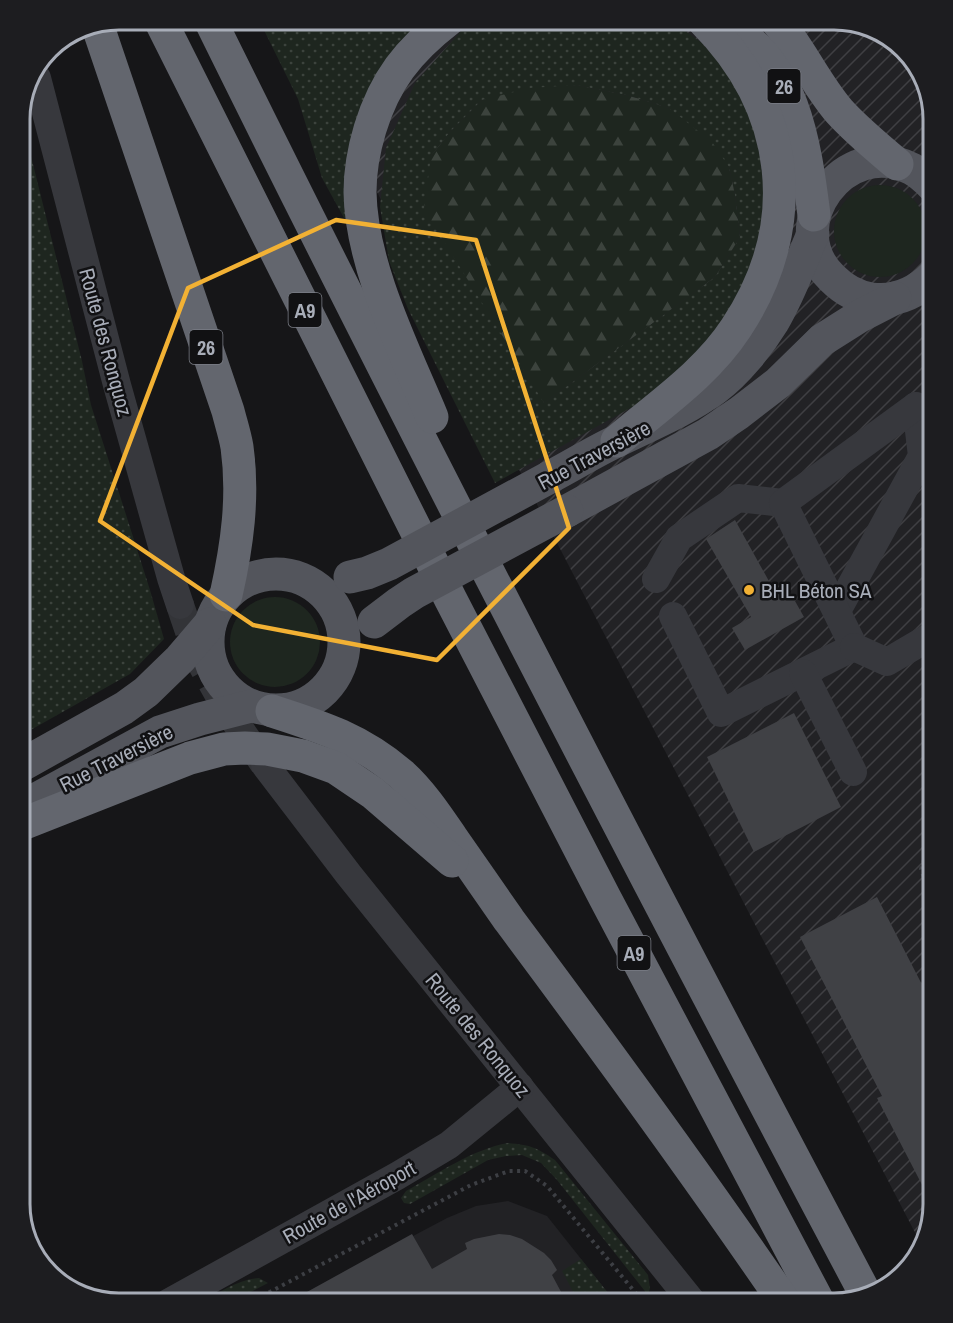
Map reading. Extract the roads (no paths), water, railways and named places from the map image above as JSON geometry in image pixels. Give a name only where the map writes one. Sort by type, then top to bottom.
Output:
[{"type":"highway","name":"A9","points":[[165,30],[451,600],[813,1293]]},
{"type":"highway","name":"A9","points":[[215,30],[545,684],[862,1288]]},
{"type":"highway","points":[[436,30],[418,44],[394,75],[381,98],[373,121],[363,157],[361,179],[365,234],[379,286],[394,327],[545,684]]},
{"type":"highway","points":[[617,441],[682,387],[704,366],[735,329],[760,284],[772,247],[779,209],[779,173],[770,126],[757,96],[733,54],[713,30]]},
{"type":"highway","name":"26","points":[[735,30],[749,40],[765,58],[780,79],[791,102],[799,125],[810,179],[814,225]]},
{"type":"highway","points":[[784,30],[838,110],[860,132],[921,174]]},
{"type":"highway","name":"26","points":[[100,33],[228,411],[236,444],[240,475],[239,516],[236,548],[226,595]]},
{"type":"highway","points":[[261,709],[322,728],[360,744],[403,776],[419,793],[777,1293]]},
{"type":"highway","points":[[30,821],[190,758],[224,749],[245,748],[286,752],[336,768],[359,783],[424,835],[503,910]]},
{"type":"main road","name":"Rue Traversière","points":[[30,760],[124,708],[147,692],[210,624],[226,595],[237,584],[267,574],[323,579],[367,573],[389,564],[617,441],[689,406],[717,387],[735,370],[772,323],[786,297],[814,225],[821,198],[831,183],[845,172],[861,165],[879,162],[921,174]]},
{"type":"main road","points":[[814,225],[815,249],[820,263],[839,285],[852,293],[881,300],[910,294],[923,285]]},
{"type":"main road","points":[[342,659],[362,633],[399,603],[708,434],[778,383],[822,340],[860,316],[895,298]]},
{"type":"main road","name":"Rue Traversière","points":[[30,803],[160,732],[200,719],[261,709],[287,710],[302,706],[316,698],[337,674],[344,644],[343,628],[338,612],[328,596],[315,585],[301,578]]},
{"type":"main road","name":"Rue Traversière","points":[[210,624],[208,643],[211,662],[218,679],[238,700],[261,709]]},
{"type":"street","name":"Route des Ronquoz","points":[[38,82],[117,385],[180,605]]},
{"type":"street","points":[[656,579],[679,538],[738,498],[783,503],[923,407]]},
{"type":"street","points":[[837,611],[922,456],[923,439]]},
{"type":"street","points":[[783,503],[854,647],[887,663],[923,641]]},
{"type":"street","points":[[673,616],[721,713],[854,647]]},
{"type":"street","points":[[802,673],[854,772]]},
{"type":"street","name":"Route des Ronquoz","points":[[265,765],[356,885],[520,1087],[678,1293]]},
{"type":"street","name":"Route de l'Aéroport","points":[[186,1293],[449,1145],[520,1087]]},
{"type":"tunnel","points":[[180,605],[198,658],[227,710],[264,764]]},
{"type":"place","name":"BHL Béton SA","points":[[749,590]]}]
